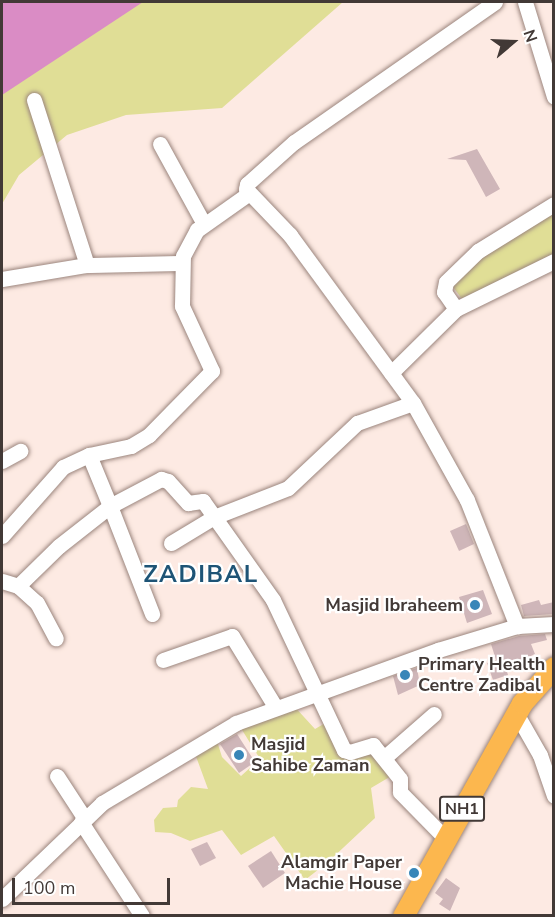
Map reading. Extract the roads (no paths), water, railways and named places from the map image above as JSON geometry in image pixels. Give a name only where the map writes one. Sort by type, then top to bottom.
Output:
[{"type":"highway","name":"NH1","points":[[519,708],[525,688],[554,651]]},
{"type":"highway","name":"NH1","points":[[403,915],[519,708],[554,667]]},
{"type":"street","points":[[495,2],[294,142],[247,184],[248,194],[290,235],[413,403],[467,500],[518,626]]},
{"type":"street","points":[[525,2],[554,97]]},
{"type":"street","points":[[34,100],[87,265]]},
{"type":"street","points":[[160,144],[204,224]]},
{"type":"street","points":[[2,536],[63,467],[89,455],[131,446],[149,435],[212,371],[182,306],[182,263],[189,242],[204,224],[248,194]]},
{"type":"street","points":[[456,309],[444,292],[446,282],[478,251],[554,204]]},
{"type":"street","points":[[391,373],[456,309],[554,261]]},
{"type":"street","points":[[2,279],[87,265],[182,263]]},
{"type":"street","points":[[171,543],[214,517],[288,488],[315,467],[349,428],[413,403]]},
{"type":"street","points":[[2,461],[20,451]]},
{"type":"street","points":[[89,455],[153,614]]},
{"type":"street","points":[[18,586],[58,546],[110,506],[161,479],[168,481],[188,503],[203,501],[273,600],[291,633],[315,694],[344,750],[350,752],[370,744],[385,757],[400,779],[400,792],[446,839]]},
{"type":"street","points":[[2,581],[18,586],[37,603],[56,638]]},
{"type":"street","points":[[2,898],[102,803],[193,746],[276,708],[315,694],[518,626],[554,624]]},
{"type":"street","points":[[163,660],[232,636],[276,708]]},
{"type":"street","points":[[519,708],[534,740],[554,796]]},
{"type":"street","points":[[385,757],[434,714]]},
{"type":"street","points":[[57,776],[142,915]]},
{"type":"place","name":"Masjid Ibraheem","points":[[475,605]]},
{"type":"place","name":"Primary Health Centre Zadibal","points":[[405,675]]},
{"type":"place","name":"Masjid Sahibe Zaman","points":[[239,755]]},
{"type":"place","name":"Alamgir Paper Machie House","points":[[414,873]]},
{"type":"district","name":"ZADIBAL","points":[[201,575]]}]
